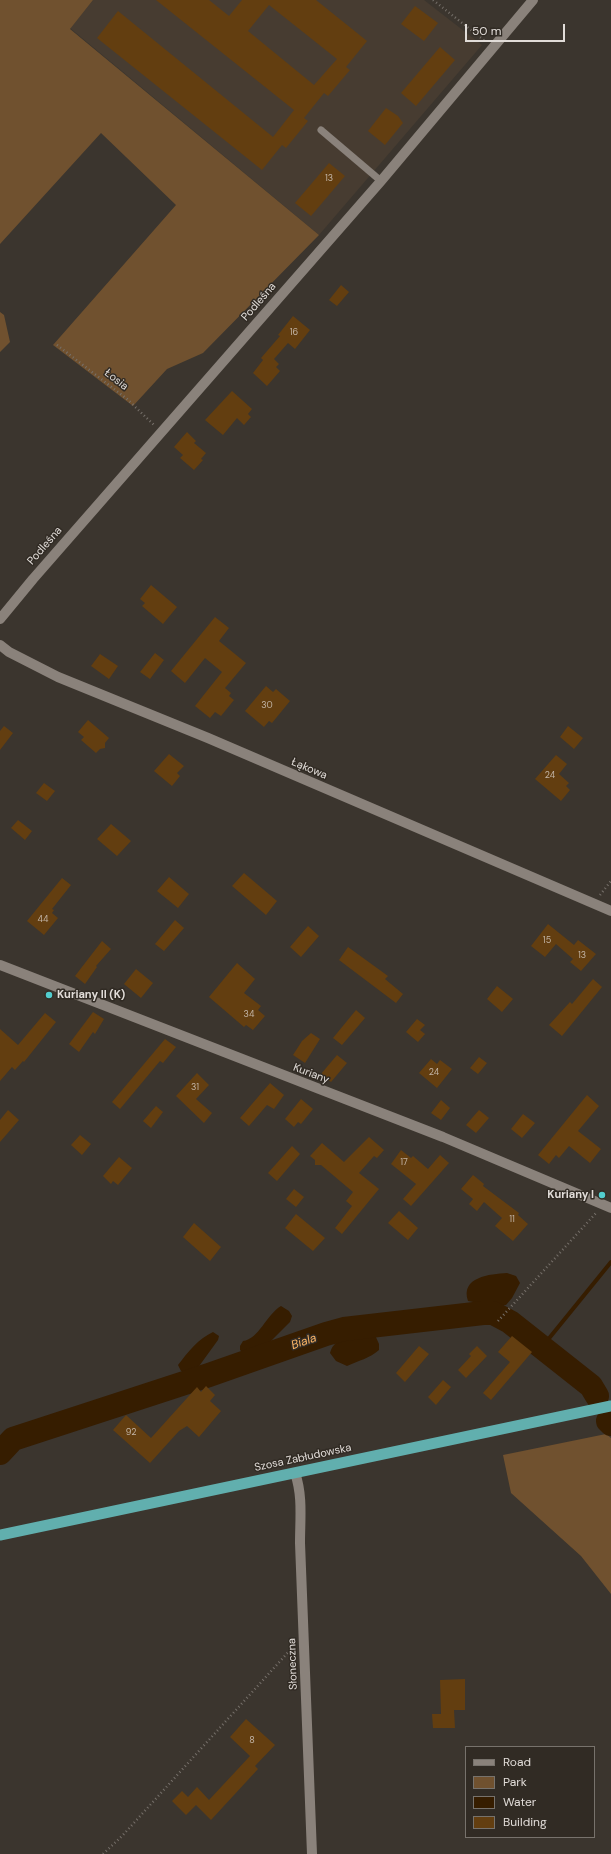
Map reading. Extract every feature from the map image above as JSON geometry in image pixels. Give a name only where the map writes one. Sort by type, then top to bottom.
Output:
[{"type":"highway","name":"Szosa Zabłudowska","points":[[0,1535],[611,1406]]},
{"type":"street","name":"Podleśna","points":[[0,619],[33,579],[381,181],[533,0]]},
{"type":"street","name":"Łąkowa","points":[[0,645],[9,652],[58,677],[208,738],[611,911]]},
{"type":"street","name":"Kuriany","points":[[0,965],[443,1137],[607,1206]]},
{"type":"street","name":"Słoneczna","points":[[295,1473],[300,1487],[301,1497],[300,1544],[312,1854]]},
{"type":"lane","points":[[320,130],[381,181]]},
{"type":"path","points":[[433,0],[493,47]]},
{"type":"path","name":"Łosia","points":[[58,345],[127,399],[161,432]]},
{"type":"path","points":[[593,903],[611,881]]},
{"type":"path","points":[[498,1321],[607,1206]]},
{"type":"path","points":[[103,1854],[128,1829],[304,1636]]},
{"type":"shaded area","points":[[93,0],[424,0],[482,45],[319,235],[70,28]]},
{"type":"green space","points":[[0,0],[93,0],[70,29],[319,235],[203,353],[167,369],[133,406],[53,345],[176,205],[101,133],[0,244]]},
{"type":"green space","points":[[0,312],[4,315],[10,342],[0,352]]},
{"type":"green space","points":[[606,1434],[611,1438],[611,1594],[581,1556],[511,1493],[503,1455]]},
{"type":"water","points":[[507,1273],[516,1276],[520,1283],[512,1298],[506,1305],[494,1306],[468,1301],[468,1287],[472,1282],[485,1276]]},
{"type":"water","points":[[281,1306],[289,1311],[292,1316],[290,1322],[265,1347],[245,1355],[240,1350],[240,1346],[243,1341],[254,1336],[271,1315]]},
{"type":"water","points":[[213,1332],[219,1336],[218,1340],[197,1369],[191,1372],[181,1371],[178,1365],[186,1355],[198,1342]]},
{"type":"water","points":[[375,1335],[379,1344],[379,1350],[368,1357],[347,1366],[336,1361],[330,1353],[337,1342],[342,1339]]},
{"type":"building","points":[[156,0],[209,0],[229,16],[242,0],[316,0],[367,41],[346,67],[350,70],[328,96],[324,93],[304,118],[308,121],[286,148],[282,145],[262,170],[97,38],[118,11],[273,137],[294,110]],"holes":[[[269,5],[337,59],[314,85],[248,31]]]},
{"type":"building","points":[[415,6],[438,23],[424,41],[401,24]]},
{"type":"building","points":[[440,47],[455,60],[416,106],[401,93]]},
{"type":"building","points":[[386,108],[398,116],[403,123],[385,145],[368,131]]},
{"type":"building","points":[[329,163],[345,176],[311,216],[295,203]]},
{"type":"building","points":[[341,285],[349,292],[337,306],[329,300]]},
{"type":"building","points":[[293,316],[310,330],[295,349],[288,343],[274,359],[279,364],[276,367],[280,371],[267,386],[253,373],[263,360],[261,358],[280,336],[278,335]]},
{"type":"building","points":[[232,391],[252,409],[248,414],[251,417],[244,425],[237,418],[223,435],[205,420]]},
{"type":"building","points":[[187,432],[196,441],[194,443],[206,453],[201,459],[203,460],[194,470],[180,458],[183,455],[174,447]]},
{"type":"building","points":[[151,585],[177,607],[163,624],[142,606],[145,603],[140,599]]},
{"type":"building","points":[[215,617],[229,628],[219,641],[246,663],[225,688],[231,693],[229,696],[234,700],[221,716],[215,712],[210,718],[195,706],[222,672],[205,658],[185,683],[171,671]]},
{"type":"building","points":[[155,653],[164,660],[150,679],[140,672]]},
{"type":"building","points":[[100,654],[118,666],[109,679],[91,666]]},
{"type":"building","points":[[266,686],[273,692],[276,689],[290,701],[272,723],[269,721],[264,727],[245,711]]},
{"type":"building","points":[[88,720],[109,738],[105,743],[105,748],[100,749],[96,753],[81,740],[84,737],[78,732]]},
{"type":"building","points":[[4,726],[13,733],[0,750],[0,731]]},
{"type":"building","points":[[568,726],[583,738],[574,749],[560,737]]},
{"type":"building","points":[[169,754],[184,766],[177,773],[180,776],[172,786],[154,771]]},
{"type":"building","points":[[556,755],[567,764],[559,774],[569,783],[566,786],[570,790],[561,801],[535,779]]},
{"type":"building","points":[[44,783],[55,791],[47,801],[36,793]]},
{"type":"building","points":[[18,820],[32,831],[25,840],[11,828]]},
{"type":"building","points":[[111,824],[131,841],[117,856],[97,839]]},
{"type":"building","points":[[244,873],[277,901],[266,915],[232,886]]},
{"type":"building","points":[[169,877],[189,894],[178,908],[157,891]]},
{"type":"building","points":[[62,878],[71,885],[52,909],[54,910],[52,913],[58,918],[44,935],[27,921]]},
{"type":"building","points":[[175,920],[184,928],[164,951],[155,944]]},
{"type":"building","points":[[548,924],[574,945],[578,940],[596,954],[581,971],[570,962],[573,959],[556,944],[545,957],[531,946]]},
{"type":"building","points":[[308,926],[319,936],[301,957],[290,947]]},
{"type":"building","points":[[102,941],[111,949],[96,966],[97,967],[85,984],[75,976]]},
{"type":"building","points":[[348,947],[388,976],[385,979],[403,994],[396,1003],[339,960]]},
{"type":"building","points":[[237,963],[255,979],[244,993],[261,1006],[258,1010],[265,1016],[253,1030],[246,1025],[244,1027],[209,997]]},
{"type":"building","points":[[136,969],[153,983],[141,998],[124,984]]},
{"type":"building","points":[[593,979],[602,987],[562,1036],[549,1025],[570,1002],[572,1004]]},
{"type":"building","points":[[497,986],[513,999],[502,1012],[487,999]]},
{"type":"building","points":[[356,1010],[365,1018],[342,1045],[333,1038]]},
{"type":"building","points":[[93,1012],[104,1019],[95,1034],[93,1032],[79,1052],[69,1044]]},
{"type":"building","points":[[45,1013],[56,1022],[24,1062],[23,1061],[15,1070],[12,1067],[0,1081],[0,1029],[18,1045]]},
{"type":"building","points":[[417,1019],[425,1025],[420,1030],[425,1034],[418,1042],[406,1032]]},
{"type":"building","points":[[311,1033],[320,1039],[305,1063],[293,1055],[302,1041]]},
{"type":"building","points":[[165,1039],[176,1047],[163,1063],[160,1061],[120,1109],[112,1102]]},
{"type":"building","points":[[337,1055],[347,1063],[331,1082],[321,1074]]},
{"type":"building","points":[[479,1057],[487,1063],[478,1074],[470,1068]]},
{"type":"building","points":[[431,1059],[437,1064],[440,1060],[452,1069],[437,1088],[419,1073]]},
{"type":"building","points":[[197,1073],[209,1085],[196,1099],[212,1113],[204,1123],[176,1096]]},
{"type":"building","points":[[270,1083],[284,1095],[274,1109],[267,1105],[249,1126],[240,1118]]},
{"type":"building","points":[[587,1095],[599,1106],[578,1131],[601,1149],[590,1163],[569,1146],[559,1158],[556,1155],[549,1164],[538,1155]]},
{"type":"building","points":[[301,1099],[313,1109],[301,1124],[298,1122],[294,1127],[285,1119]]},
{"type":"building","points":[[441,1100],[450,1108],[441,1120],[431,1113]]},
{"type":"building","points":[[156,1106],[163,1112],[151,1128],[143,1121]]},
{"type":"building","points":[[8,1110],[19,1120],[0,1142],[0,1120]]},
{"type":"building","points":[[479,1110],[489,1118],[476,1133],[466,1125]]},
{"type":"building","points":[[523,1114],[535,1123],[522,1138],[511,1129]]},
{"type":"building","points":[[80,1135],[91,1144],[82,1155],[71,1145]]},
{"type":"building","points":[[369,1137],[384,1150],[377,1158],[374,1156],[359,1173],[379,1189],[342,1234],[335,1228],[352,1206],[346,1201],[353,1192],[321,1165],[315,1165],[315,1160],[310,1156],[322,1143],[344,1162]]},
{"type":"building","points":[[292,1146],[300,1154],[277,1181],[268,1173]]},
{"type":"building","points":[[401,1150],[411,1158],[413,1156],[428,1169],[440,1155],[449,1163],[411,1206],[403,1199],[416,1184],[391,1164]]},
{"type":"building","points":[[119,1157],[132,1168],[118,1185],[113,1181],[111,1184],[103,1176]]},
{"type":"building","points":[[473,1175],[484,1184],[483,1186],[519,1213],[518,1215],[528,1224],[513,1241],[495,1226],[502,1218],[484,1202],[477,1211],[469,1204],[473,1199],[461,1189]]},
{"type":"building","points":[[294,1189],[304,1197],[296,1207],[286,1199]]},
{"type":"building","points":[[399,1211],[418,1228],[408,1240],[388,1223]]},
{"type":"building","points":[[296,1214],[325,1238],[313,1251],[285,1228]]},
{"type":"building","points":[[194,1223],[221,1247],[210,1261],[183,1237]]},
{"type":"building","points":[[512,1336],[532,1352],[491,1400],[483,1393],[510,1362],[498,1352]]},
{"type":"building","points":[[419,1346],[429,1354],[405,1382],[396,1373]]},
{"type":"building","points":[[477,1346],[487,1356],[466,1378],[458,1370],[471,1356],[469,1354]]},
{"type":"building","points":[[443,1380],[451,1387],[436,1405],[428,1397]]},
{"type":"building","points":[[206,1386],[215,1395],[210,1401],[221,1411],[199,1437],[187,1426],[179,1431],[150,1463],[113,1430],[126,1415],[151,1438],[197,1387],[201,1392]]},
{"type":"building","points":[[465,1679],[465,1710],[454,1710],[455,1728],[433,1728],[432,1714],[441,1714],[440,1680]]},
{"type":"building","points":[[246,1719],[275,1745],[255,1766],[258,1769],[211,1820],[196,1805],[186,1815],[172,1801],[182,1791],[188,1797],[197,1787],[209,1800],[250,1756],[230,1737]]},
{"type":"waterway","points":[[542,1347],[611,1262]]},
{"type":"waterway","name":"Biala","points":[[0,1453],[13,1439],[209,1375],[326,1334],[344,1329],[483,1313],[493,1313],[510,1322],[591,1386],[597,1396]]},
{"type":"waterway","name":"Biala","points":[[608,1421],[611,1424]]},
{"type":"place","name":"Kuriany II (K)","points":[[49,995]]},
{"type":"place","name":"Kuriany I","points":[[602,1195]]}]
